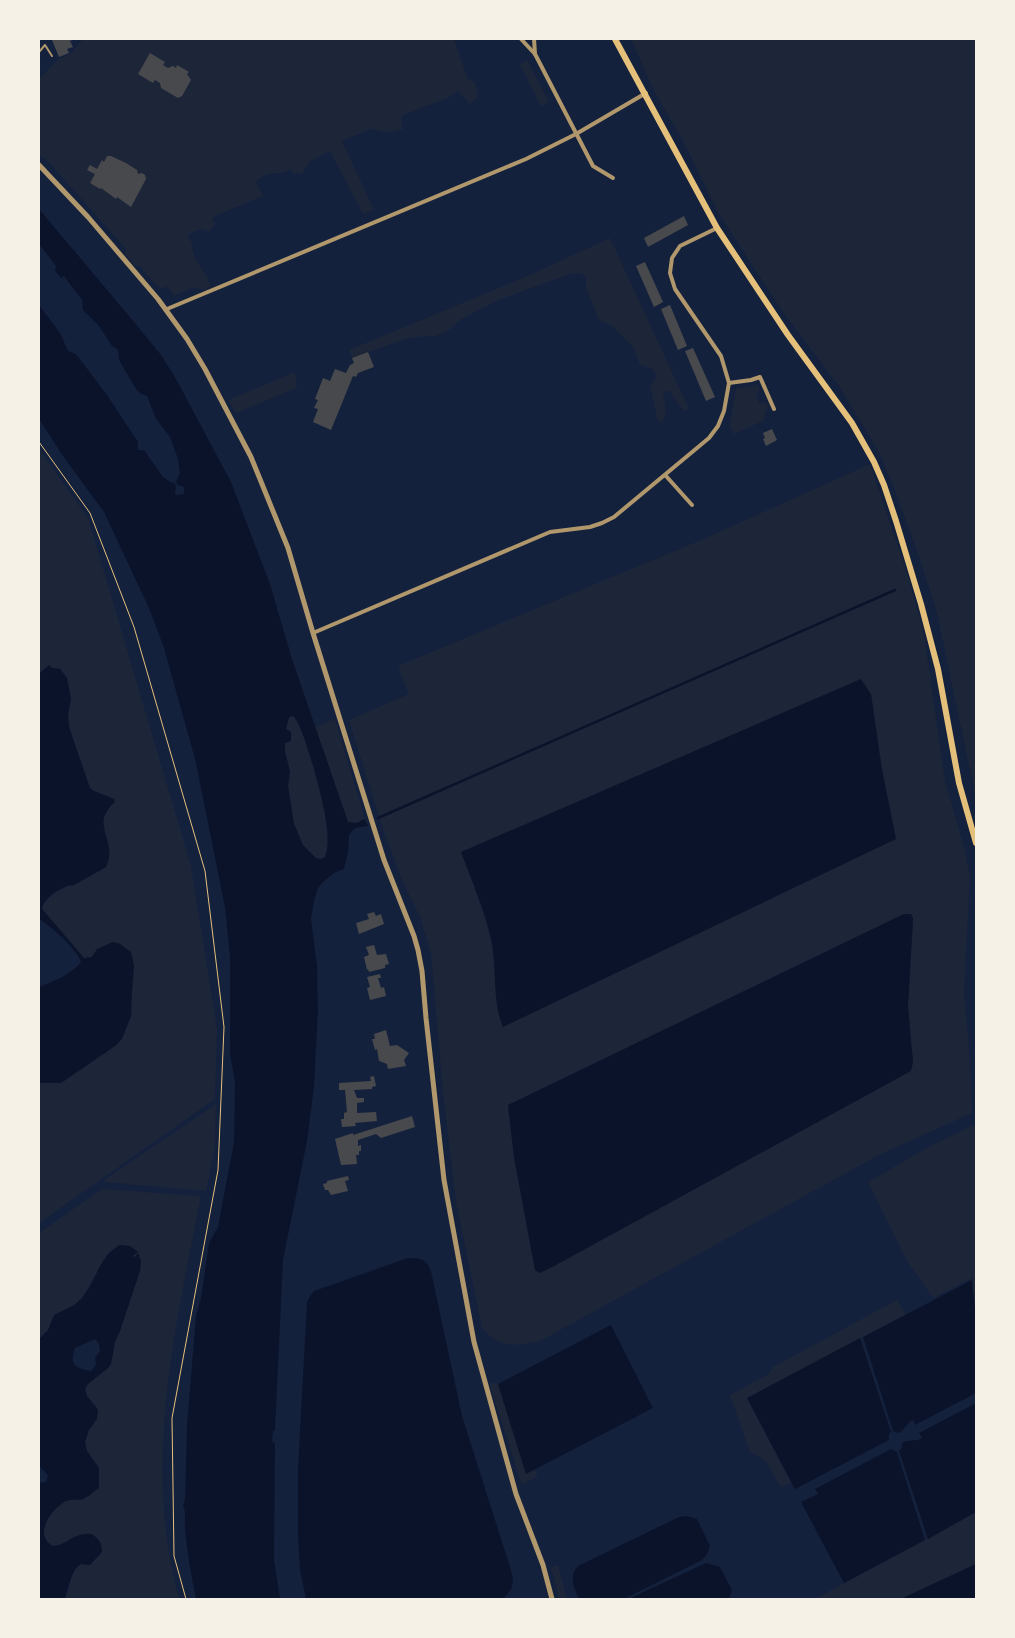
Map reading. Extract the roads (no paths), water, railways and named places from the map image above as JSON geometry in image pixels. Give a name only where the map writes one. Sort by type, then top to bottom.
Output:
[{"type":"highway","points":[[615,39],[646,93],[717,228],[788,335],[852,423],[874,462],[896,521],[924,614],[938,669],[958,783],[976,843]]},
{"type":"street","points":[[520,39],[535,54],[593,166],[613,178]]},
{"type":"street","points":[[534,39],[535,54]]},
{"type":"street","points":[[166,309],[526,160],[576,134],[646,93]]},
{"type":"street","points":[[39,165],[88,217],[166,309],[205,369],[251,457],[288,548],[389,875],[418,950],[422,971],[444,1180],[474,1342],[516,1494],[543,1565],[552,1599]]},
{"type":"street","points":[[313,633],[550,532],[590,527],[602,523],[614,517],[666,476],[709,438],[718,426],[724,411],[729,383],[721,356],[675,289],[670,272],[672,258],[680,246],[717,228]]},
{"type":"street","points":[[729,383],[760,377],[774,409]]},
{"type":"street","points":[[666,476],[692,505]]},
{"type":"lane","points":[[39,52],[45,45],[52,56]]},
{"type":"waterway","points":[[378,818],[895,590]]}]
